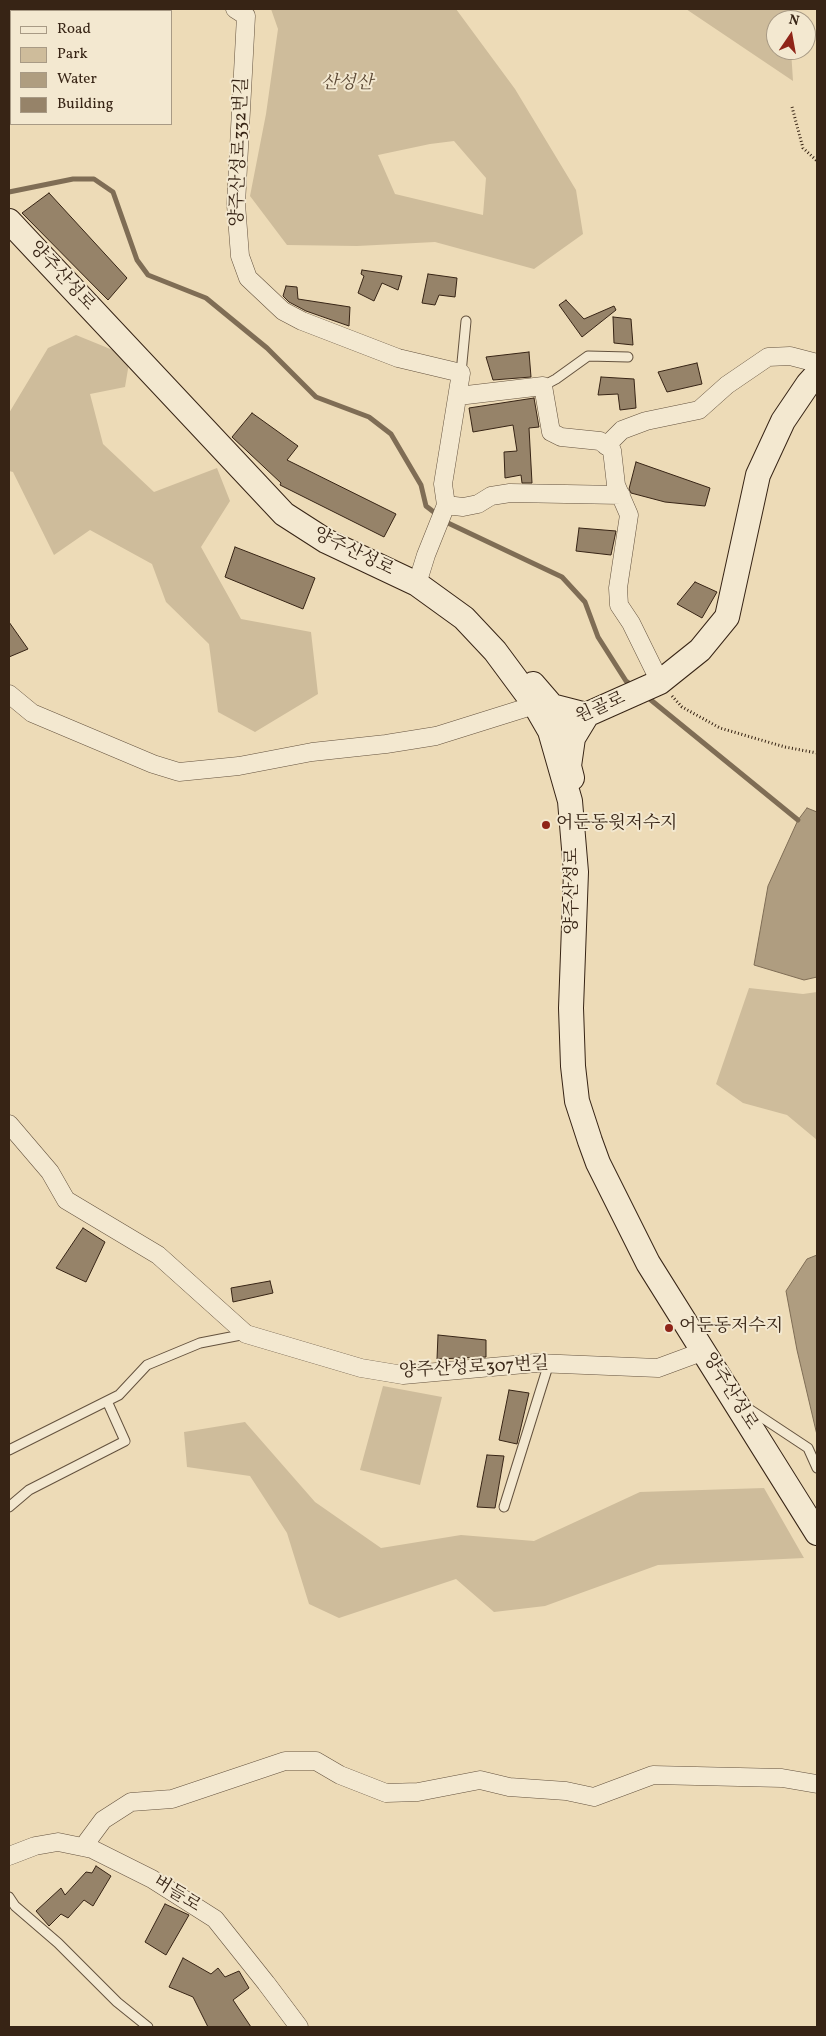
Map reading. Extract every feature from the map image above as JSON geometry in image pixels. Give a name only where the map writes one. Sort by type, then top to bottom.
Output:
[{"type":"street","name":"양주산성로332번길","points":[[235,9],[246,16],[236,204],[240,256],[248,278],[283,311],[302,321],[398,358],[461,373]]},
{"type":"street","name":"양주산성로","points":[[9,221],[284,514],[326,541],[416,584],[464,618],[495,651],[535,706],[550,731],[570,801],[576,872],[571,1026],[573,1074],[577,1101],[598,1163],[648,1264],[734,1398],[817,1533]]},
{"type":"street","points":[[606,446],[622,430],[646,421],[699,410],[727,385],[768,358],[790,356],[817,362]]},
{"type":"street","points":[[416,584],[443,514],[443,484],[461,373]]},
{"type":"street","name":"원골로","points":[[550,731],[656,684],[700,650],[727,617],[758,475],[783,422],[808,384],[817,374]]},
{"type":"street","points":[[458,396],[543,386],[551,432],[561,437],[600,441],[612,450],[616,485],[629,516],[618,588],[619,605],[631,623],[656,684]]},
{"type":"street","points":[[443,514],[478,504],[491,496],[510,493],[621,495]]},
{"type":"street","points":[[495,651],[508,657],[552,706],[587,715],[573,738],[571,749],[569,766],[580,816],[573,829]]},
{"type":"street","points":[[9,694],[32,713],[153,764],[179,772],[239,766],[312,752],[386,744],[436,736],[535,706]]},
{"type":"street","name":"양주산성로307번길","points":[[9,1128],[50,1172],[66,1200],[158,1255],[246,1334],[360,1368],[403,1375],[536,1363],[658,1368],[704,1351]]},
{"type":"street","points":[[83,1847],[104,1820],[131,1802],[172,1799],[285,1761],[316,1761],[340,1775],[386,1793],[418,1792],[480,1780],[509,1787],[566,1791],[594,1797],[652,1776],[782,1778],[817,1784]]},
{"type":"street","name":"버들로","points":[[9,1856],[34,1846],[58,1842],[92,1849],[152,1879],[214,1919],[272,1989],[299,2027]]},
{"type":"lane","points":[[461,373],[466,321]]},
{"type":"lane","points":[[543,386],[588,356],[628,357]]},
{"type":"lane","name":"양주산성로307번길","points":[[9,1450],[118,1396],[148,1364],[200,1343],[246,1334]]},
{"type":"lane","points":[[504,1507],[549,1364]]},
{"type":"lane","points":[[734,1398],[808,1448],[817,1468]]},
{"type":"lane","points":[[9,1507],[29,1490],[125,1441],[107,1401]]},
{"type":"lane","points":[[9,1897],[15,1906],[58,1943],[117,2002],[148,2027]]},
{"type":"path","points":[[792,106],[804,148],[817,161]]},
{"type":"path","points":[[656,684],[682,706],[720,728],[785,747],[817,753]]},
{"type":"green space","name":"산성산","points":[[271,9],[456,9],[515,89],[576,190],[583,234],[534,269],[435,242],[357,246],[287,245],[250,196],[266,114],[278,29]],"holes":[[[454,141],[486,178],[483,215],[395,194],[378,155]]]},
{"type":"green space","points":[[686,9],[788,9],[766,10],[766,60],[792,60],[793,81]]},
{"type":"green space","points":[[76,335],[130,357],[125,387],[90,394],[103,444],[154,492],[217,468],[230,501],[201,547],[241,619],[311,632],[318,694],[255,732],[218,712],[209,644],[166,602],[152,564],[90,530],[54,555],[13,472],[9,471],[9,413],[48,348]]},
{"type":"green space","points":[[749,988],[803,994],[817,992],[817,1140],[787,1115],[743,1103],[716,1084]]},
{"type":"green space","points":[[383,1386],[442,1397],[420,1485],[360,1470]]},
{"type":"green space","points":[[245,1422],[315,1502],[381,1548],[461,1535],[534,1541],[640,1492],[764,1488],[804,1558],[658,1565],[545,1606],[494,1612],[456,1579],[339,1618],[309,1604],[287,1533],[250,1476],[187,1467],[184,1432]]},
{"type":"water","points":[[807,808],[817,812],[817,977],[804,980],[754,965],[768,886],[798,820]]},
{"type":"water","points":[[817,1255],[817,1435],[797,1350],[786,1291],[807,1259]]},
{"type":"building","points":[[49,193],[127,278],[108,300],[22,213]]},
{"type":"building","points":[[362,270],[402,276],[398,290],[382,283],[374,301],[358,293],[364,276],[361,274]]},
{"type":"building","points":[[428,274],[457,278],[455,297],[439,295],[435,305],[422,303]]},
{"type":"building","points":[[286,286],[297,287],[298,299],[350,307],[349,326],[306,311],[289,302],[283,296]]},
{"type":"building","points":[[566,300],[584,319],[614,306],[616,310],[582,337],[559,305]]},
{"type":"building","points":[[613,317],[631,319],[633,345],[614,343]]},
{"type":"building","points":[[529,352],[531,377],[493,380],[486,357]]},
{"type":"building","points":[[697,363],[702,384],[667,392],[658,372]]},
{"type":"building","points":[[601,377],[634,379],[636,408],[620,410],[618,394],[598,395]]},
{"type":"building","points":[[534,398],[539,427],[529,428],[532,483],[522,483],[521,475],[505,478],[504,452],[517,451],[513,425],[473,432],[469,408]]},
{"type":"building","points":[[252,413],[298,446],[287,460],[396,514],[384,537],[280,485],[281,483],[232,437]]},
{"type":"building","points":[[636,462],[710,488],[705,506],[665,502],[631,493],[629,489]]},
{"type":"building","points":[[579,528],[616,531],[611,555],[576,551]]},
{"type":"building","points":[[235,547],[315,578],[303,609],[225,577]]},
{"type":"building","points":[[695,582],[717,592],[702,618],[677,604]]},
{"type":"building","points":[[9,622],[28,649],[9,657]]},
{"type":"building","points":[[83,1228],[105,1242],[86,1282],[56,1268]]},
{"type":"building","points":[[270,1281],[273,1293],[233,1302],[231,1288]]},
{"type":"building","points":[[438,1335],[486,1340],[486,1357],[437,1359]]},
{"type":"building","points":[[509,1390],[529,1393],[517,1444],[499,1440]]},
{"type":"building","points":[[487,1455],[504,1456],[495,1508],[477,1507]]},
{"type":"building","points":[[96,1866],[111,1876],[93,1906],[84,1900],[68,1918],[61,1914],[49,1926],[36,1911],[61,1888],[65,1895],[86,1872],[92,1873]]},
{"type":"building","points":[[165,1904],[189,1915],[166,1955],[145,1942]]},
{"type":"building","points":[[183,1958],[211,1974],[218,1968],[225,1977],[239,1971],[249,1988],[233,2000],[251,2027],[208,2027],[193,1997],[169,1987]]},
{"type":"waterway","points":[[9,192],[73,179],[94,179],[113,192],[137,260],[148,275],[206,298],[267,348],[316,397],[369,417],[391,434],[421,485],[426,506],[448,523],[562,577],[585,602],[598,637],[626,681],[633,686]]},
{"type":"waterway","points":[[646,696],[798,820]]},
{"type":"place","name":"어둔동윗저수지","points":[[546,825]]},
{"type":"place","name":"어둔동저수지","points":[[669,1328]]}]
